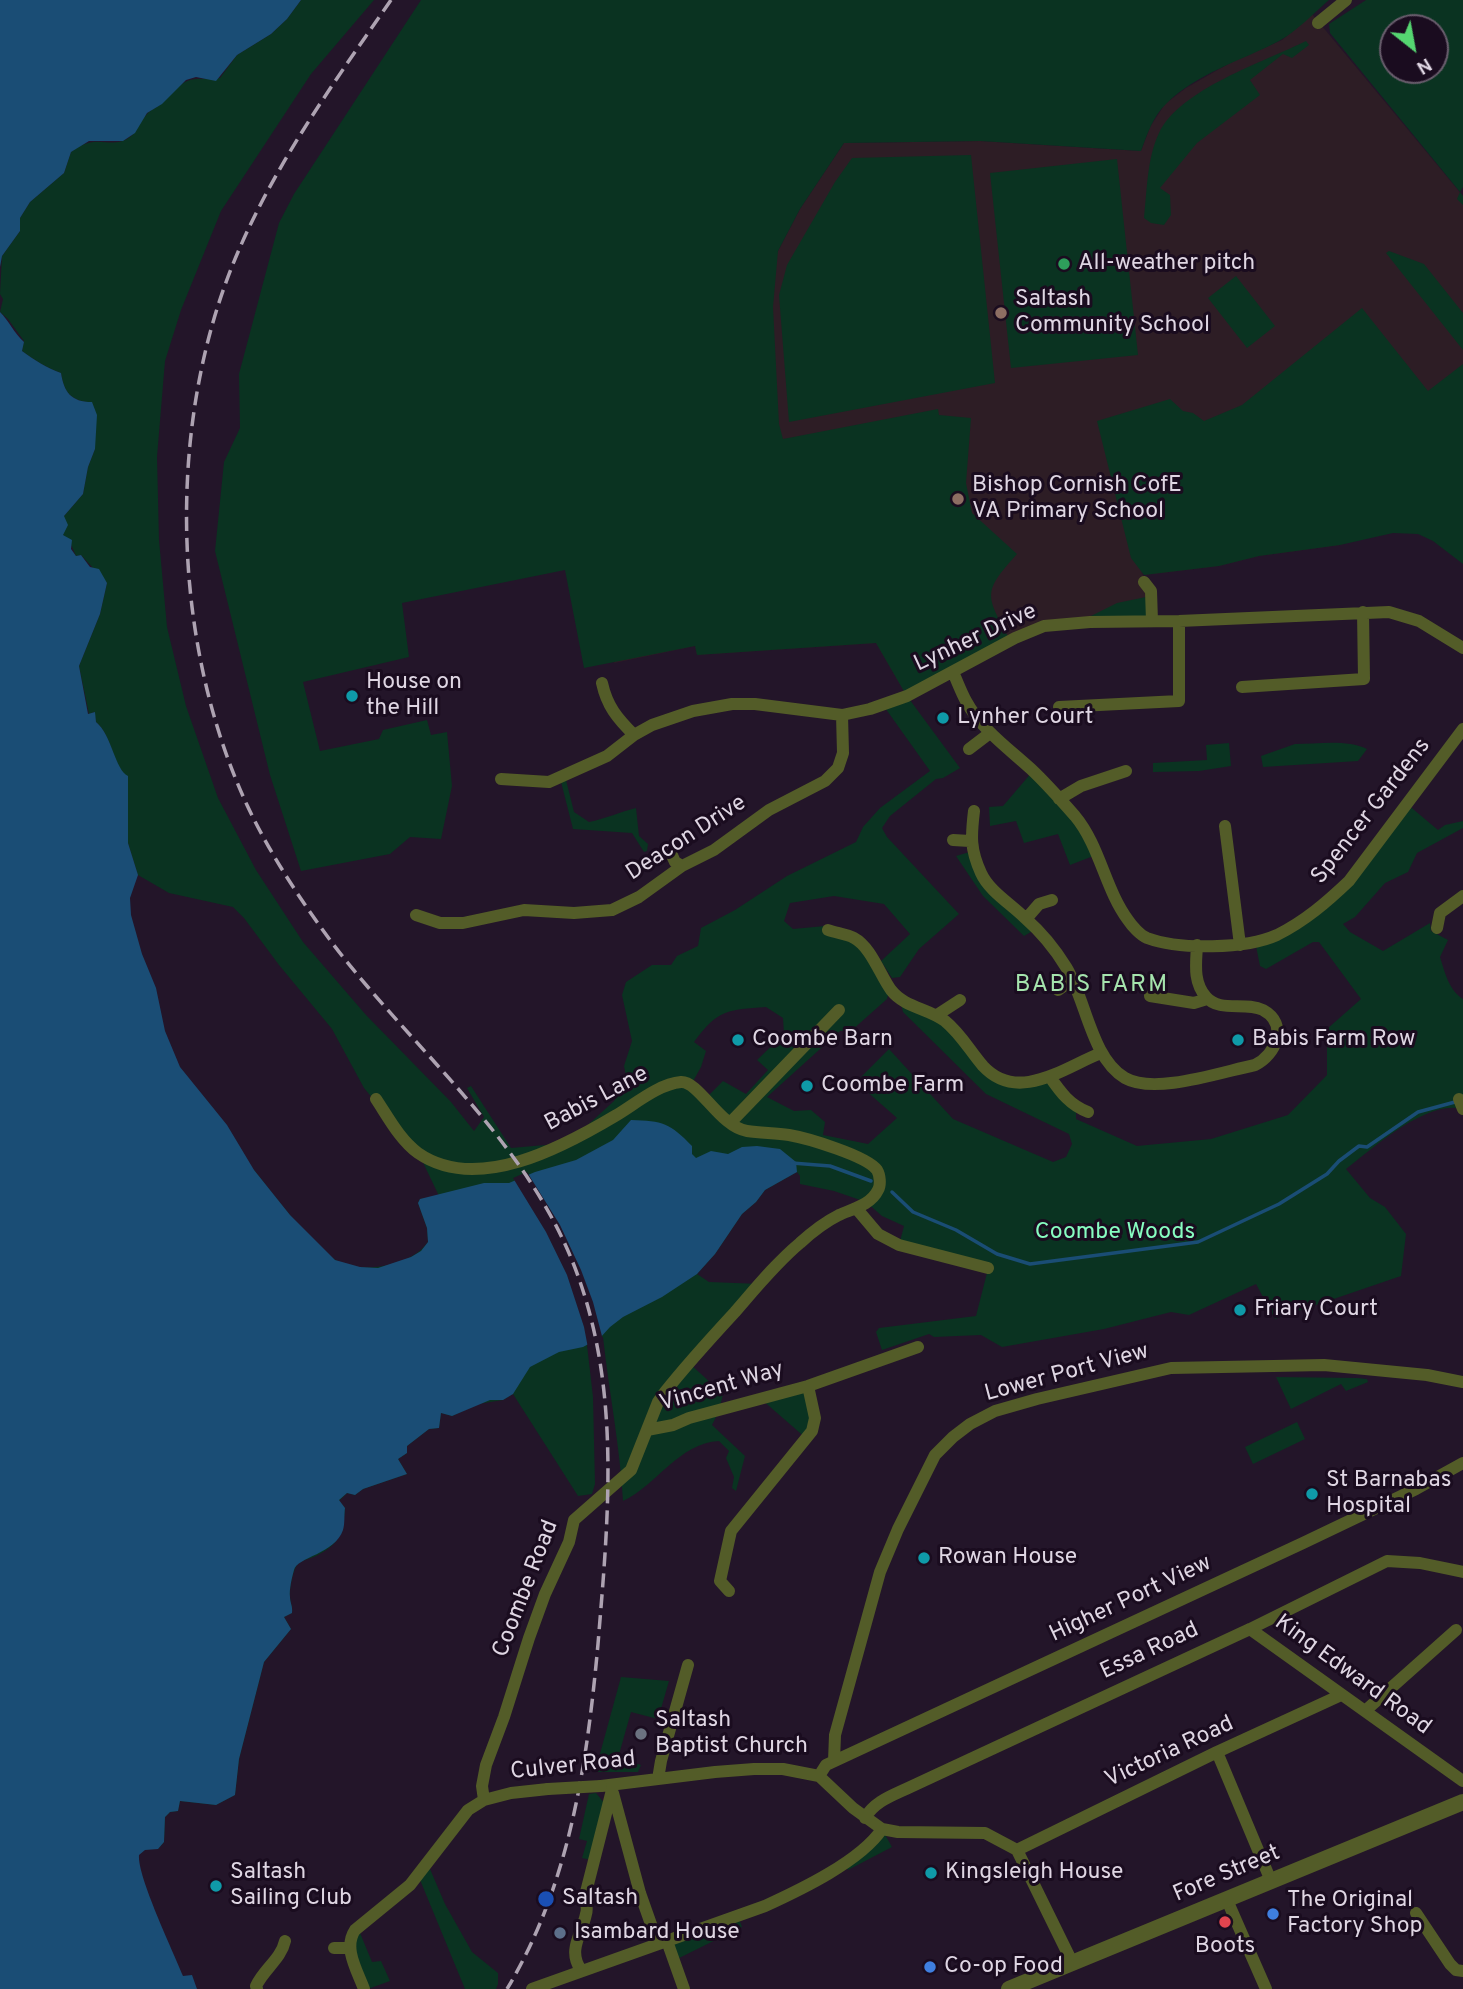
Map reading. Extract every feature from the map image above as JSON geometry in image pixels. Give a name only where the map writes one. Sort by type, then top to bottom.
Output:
[{"type":"street","points":[[1318,23],[1346,0]]},
{"type":"street","points":[[1144,582],[1151,591],[1152,621]]},
{"type":"street","points":[[1242,687],[1364,679],[1363,612]]},
{"type":"street","name":"Lynher Drive","points":[[501,779],[549,782],[607,756],[652,725],[693,711],[732,704],[755,704],[842,715],[893,702],[1015,638],[1044,626],[1090,622],[1389,612],[1419,621],[1463,648]]},
{"type":"street","points":[[1059,707],[1180,701],[1179,621]]},
{"type":"street","name":"Spencer Gardens","points":[[953,672],[966,702],[990,733],[1033,771],[1078,821],[1090,841],[1116,902],[1129,922],[1144,937],[1166,943],[1240,944],[1275,936],[1305,919],[1327,903],[1349,881],[1463,729]]},
{"type":"street","points":[[602,683],[606,700],[615,716],[634,735]]},
{"type":"street","name":"Deacon Drive","points":[[416,915],[440,928],[524,911],[574,913],[612,910],[639,897],[682,866],[714,850],[769,810],[825,781],[838,768],[843,753],[842,715]]},
{"type":"street","points":[[969,749],[990,733]]},
{"type":"street","points":[[1059,799],[1081,786],[1125,771]]},
{"type":"street","points":[[974,811],[970,841],[982,876],[1054,950],[1072,980],[1101,1053],[1124,1077],[1155,1086],[1177,1082],[1255,1065],[1263,1061],[1275,1047],[1277,1026],[1270,1015],[1252,1007],[1215,1004],[1208,999],[1199,986],[1195,972],[1196,945]]},
{"type":"street","points":[[1225,826],[1240,944]]},
{"type":"street","points":[[953,840],[970,841]]},
{"type":"street","points":[[671,853],[675,862],[682,866]]},
{"type":"street","points":[[1437,928],[1440,913],[1460,899],[1463,913]]},
{"type":"street","points":[[1026,919],[1039,904],[1052,900]]},
{"type":"street","points":[[828,930],[855,938],[900,1000],[937,1015],[955,1029],[985,1068],[1002,1080],[1023,1083],[1050,1077],[1101,1053]]},
{"type":"street","points":[[1058,990],[1072,980]]},
{"type":"street","points":[[1150,996],[1194,1003],[1208,999]]},
{"type":"street","points":[[937,1015],[960,1000]]},
{"type":"street","points":[[730,1123],[839,1010]]},
{"type":"street","points":[[1050,1077],[1076,1108],[1088,1112]]},
{"type":"street","name":"Babis Lane","points":[[376,1099],[398,1132],[419,1154],[462,1169],[520,1162],[568,1143],[663,1087],[683,1082],[695,1086],[721,1118],[743,1130],[792,1136],[865,1161],[877,1171],[879,1190],[871,1200],[856,1208]]},
{"type":"street","points":[[856,1208],[878,1234],[899,1245],[988,1268]]},
{"type":"street","name":"Coombe Road","points":[[484,1800],[482,1786],[486,1765],[533,1627],[569,1542],[575,1520],[631,1470],[658,1402],[755,1289],[799,1244],[831,1220],[856,1208]]},
{"type":"street","name":"Vincent Way","points":[[647,1430],[883,1366],[918,1347]]},
{"type":"street","name":"Lower Port View","points":[[834,1761],[835,1735],[880,1572],[935,1455],[970,1424],[995,1411],[1037,1399],[1171,1368],[1324,1365],[1427,1375],[1463,1382]]},
{"type":"street","name":"Vincent Way","points":[[729,1591],[720,1581],[731,1531],[812,1431],[815,1418],[808,1386]]},
{"type":"street","name":"Higher Port View","points":[[818,1776],[826,1765],[834,1761],[1315,1537],[1416,1489],[1463,1463]]},
{"type":"street","name":"Essa Road","points":[[865,1818],[881,1801],[906,1788],[1250,1629],[1387,1561],[1419,1563],[1463,1573]]},
{"type":"street","name":"King Edward Road","points":[[1250,1629],[1463,1781]]},
{"type":"street","points":[[1365,1711],[1457,1630]]},
{"type":"street","points":[[658,1779],[688,1665]]},
{"type":"street","name":"Victoria Road","points":[[1017,1850],[1341,1695]]},
{"type":"street","points":[[1217,1752],[1270,1881]]},
{"type":"street","name":"Culver Road","points":[[350,1948],[350,1938],[355,1930],[410,1885],[464,1814],[484,1800],[511,1793],[548,1789],[609,1788],[658,1779],[754,1769],[783,1769],[818,1776]]},
{"type":"street","points":[[818,1776],[865,1818],[882,1829],[898,1832],[985,1833],[1017,1850],[1072,1962]]},
{"type":"street","points":[[609,1788],[640,1893],[684,1989]]},
{"type":"street","points":[[581,1970],[573,1957],[587,1911],[585,1896],[609,1788]]},
{"type":"street","name":"Fore Street","points":[[1017,1987],[1463,1802]]},
{"type":"street","points":[[532,1989],[748,1913],[793,1893],[859,1852],[874,1841],[882,1829]]},
{"type":"street","points":[[1227,1900],[1266,1989]]},
{"type":"street","points":[[1416,1913],[1450,1964],[1456,1970],[1463,1971]]},
{"type":"street","points":[[257,1989],[262,1973],[278,1957],[285,1941]]},
{"type":"street","points":[[334,1948],[350,1948],[364,1989]]},
{"type":"shaded area","name":"Saltash Community School","points":[[1312,14],[1463,196],[1463,420],[1359,539],[1340,545],[1259,556],[1219,566],[1144,575],[1141,572],[1151,587],[1151,596],[1087,618],[1043,622],[905,693],[876,643],[697,655],[695,646],[614,663],[778,251],[800,209],[844,143],[980,141],[1141,151],[1150,127],[1165,104],[1186,88],[1235,60],[1282,40]]},
{"type":"green space","name":"Coombe Woods","points":[[301,0],[374,0],[311,74],[221,211],[181,310],[165,361],[157,457],[159,540],[167,627],[186,706],[218,798],[256,870],[303,942],[366,1015],[451,1102],[474,1131],[484,1117],[467,1088],[471,1086],[511,1148],[568,1143],[614,1101],[627,1081],[624,1066],[632,1041],[622,995],[626,982],[652,965],[671,965],[677,956],[698,946],[701,928],[735,910],[787,876],[856,842],[863,827],[880,808],[930,771],[883,705],[907,696],[960,768],[936,779],[890,816],[882,828],[887,837],[959,914],[919,949],[900,977],[892,978],[881,961],[910,934],[884,904],[834,896],[790,903],[784,921],[793,929],[825,926],[855,938],[890,988],[887,999],[851,1031],[840,1031],[767,1097],[794,1111],[811,1110],[825,1122],[823,1135],[868,1144],[897,1118],[856,1082],[889,1049],[953,1119],[1053,1162],[1066,1157],[1072,1144],[1069,1134],[986,1094],[903,1012],[900,1000],[937,1015],[1002,1080],[1050,1077],[1076,1108],[1076,1119],[1137,1146],[1211,1139],[1288,1115],[1327,1075],[1327,1029],[1361,999],[1319,942],[1313,942],[1266,969],[1260,966],[1255,941],[1327,903],[1407,804],[1438,830],[1445,825],[1463,821],[1463,828],[1417,853],[1408,872],[1385,883],[1355,917],[1343,924],[1350,932],[1383,951],[1430,923],[1431,931],[1448,940],[1440,957],[1451,986],[1463,999],[1463,1109],[1433,1111],[1417,1118],[1385,1138],[1346,1169],[1370,1198],[1385,1207],[1406,1234],[1401,1276],[1275,1319],[1256,1284],[1189,1315],[1171,1312],[1104,1329],[1002,1347],[981,1335],[934,1337],[929,1334],[882,1350],[876,1332],[879,1328],[976,1316],[988,1269],[899,1245],[904,1226],[882,1216],[866,1202],[834,1191],[800,1184],[797,1172],[765,1190],[742,1214],[715,1254],[697,1274],[709,1282],[760,1284],[689,1363],[723,1394],[712,1425],[745,1456],[736,1491],[732,1488],[734,1477],[726,1458],[729,1451],[719,1441],[692,1449],[623,1501],[603,1337],[587,1345],[593,1397],[595,1484],[592,1494],[578,1496],[513,1394],[503,1400],[478,1404],[452,1416],[441,1413],[439,1428],[429,1429],[407,1446],[407,1453],[398,1459],[407,1474],[363,1489],[355,1495],[347,1493],[339,1501],[345,1508],[339,1537],[324,1552],[297,1565],[290,1590],[292,1613],[284,1617],[291,1629],[264,1662],[239,1759],[235,1795],[216,1805],[180,1801],[178,1811],[170,1812],[165,1817],[164,1842],[158,1849],[254,1170],[313,1241],[334,1259],[355,1267],[370,1268],[392,1264],[421,1250],[428,1242],[427,1228],[418,1203],[420,1199],[439,1196],[419,1154],[364,1088],[332,1029],[244,918],[233,907],[169,893],[138,875],[128,843],[128,777],[119,767],[106,735],[96,722],[94,712],[89,714],[79,666],[100,614],[107,583],[81,555],[76,556],[69,540],[63,535],[64,516],[83,494],[88,467],[95,449],[87,402],[68,393],[61,373],[22,351],[24,341],[0,312],[3,299],[0,294],[2,256],[20,231],[20,218],[30,202],[64,173],[71,152],[88,143],[120,142],[127,139],[134,134],[149,112],[184,83],[194,79],[220,78],[237,55],[271,34]],"holes":[[[766,1007],[783,1018],[784,1034],[757,1060],[768,1070],[746,1094],[723,1081],[705,1099],[691,1085],[706,1051],[694,1042],[717,1017],[742,1009]]]},
{"type":"green space","points":[[421,0],[1329,0],[1286,37],[1220,68],[1178,93],[1157,114],[1141,151],[980,141],[844,143],[800,209],[778,251],[773,307],[779,424],[783,439],[938,409],[939,415],[971,418],[966,483],[972,513],[1017,554],[998,577],[991,594],[995,612],[1009,638],[905,693],[876,643],[697,655],[695,646],[584,668],[565,570],[402,603],[409,657],[303,682],[320,751],[379,739],[383,730],[427,720],[431,735],[447,732],[452,786],[441,839],[410,837],[390,854],[301,871],[270,775],[215,551],[224,462],[240,428],[239,374],[279,223],[294,194]]},
{"type":"green space","points":[[1366,0],[1463,0],[1463,187],[1460,192],[1330,33],[1329,24]]},
{"type":"green space","points":[[1306,41],[1309,45],[1292,58],[1283,54],[1250,80],[1260,95],[1197,143],[1160,188],[1170,195],[1171,215],[1164,225],[1151,223],[1144,218],[1152,153],[1159,133],[1170,117],[1185,103],[1225,78]]},
{"type":"green space","points":[[971,155],[995,383],[789,422],[779,295],[787,265],[835,182],[852,158]]},
{"type":"green space","name":"All-weather pitch","points":[[1117,159],[1138,355],[1011,368],[990,173]]},
{"type":"green space","points":[[1460,192],[1463,205],[1457,199]]},
{"type":"green space","points":[[1389,251],[1424,264],[1463,313],[1463,350],[1386,253]]},
{"type":"green space","points":[[1236,276],[1275,326],[1247,348],[1208,298]]},
{"type":"green space","points":[[1362,308],[1428,391],[1463,364],[1463,564],[1433,541],[1418,534],[1393,533],[1340,545],[1259,556],[1219,566],[1144,575],[1131,558],[1097,421],[1170,399],[1183,411],[1193,413],[1204,421],[1242,405]]},
{"type":"green space","points":[[1151,596],[1150,618],[1087,618],[1117,603]]},
{"type":"green space","points":[[1229,743],[1231,766],[1199,771],[1153,772],[1153,763],[1207,760],[1206,745]]},
{"type":"green space","points":[[1341,743],[1367,749],[1358,761],[1263,767],[1261,756],[1295,744]]},
{"type":"green space","points":[[1033,771],[1059,799],[1096,855],[1070,865],[1058,834],[1024,843],[1016,821],[990,826],[989,807],[1003,806]]},
{"type":"green space","points":[[565,776],[574,812],[589,822],[636,808],[639,836],[648,844],[647,851],[644,852],[632,833],[573,829],[560,778]]},
{"type":"green space","points":[[973,851],[982,876],[1036,929],[1024,936],[983,896],[956,856]]},
{"type":"green space","points":[[1276,1377],[1357,1378],[1367,1379],[1368,1382],[1346,1391],[1341,1384],[1291,1409]]},
{"type":"green space","points":[[808,1386],[815,1418],[807,1439],[761,1399]]},
{"type":"green space","points":[[1297,1422],[1305,1439],[1253,1464],[1245,1447]]},
{"type":"green space","points":[[621,1677],[669,1681],[658,1719],[631,1712],[618,1758],[641,1765],[638,1772],[595,1772]]},
{"type":"green space","points":[[596,1793],[606,1805],[591,1860],[582,1858],[587,1841],[579,1839],[589,1794]]},
{"type":"green space","points":[[882,1829],[892,1847],[848,1870],[844,1863]]},
{"type":"green space","points":[[427,1862],[445,1904],[472,1952],[498,1973],[496,1989],[465,1989],[418,1875]]},
{"type":"green space","points":[[738,1916],[742,1927],[673,1961],[667,1941]]},
{"type":"green space","points":[[358,1928],[372,1962],[381,1961],[390,1981],[368,1989],[351,1951]]},
{"type":"water","points":[[0,0],[301,0],[271,34],[237,55],[216,81],[196,77],[186,80],[162,104],[147,113],[135,133],[123,141],[89,141],[71,152],[64,173],[30,202],[20,218],[20,231],[2,256],[0,267]]},
{"type":"water","points":[[0,312],[24,342],[22,351],[61,373],[64,386],[70,395],[85,402],[92,402],[97,415],[95,449],[88,467],[83,494],[64,516],[68,525],[63,535],[72,540],[71,549],[76,556],[81,555],[90,567],[99,569],[107,583],[100,614],[79,666],[88,714],[95,712],[96,722],[106,735],[120,767],[128,776],[128,843],[138,875],[130,898],[131,915],[142,954],[156,988],[165,1031],[180,1067],[227,1125],[254,1170],[290,1215],[335,1260],[360,1267],[378,1268],[411,1257],[421,1251],[428,1242],[427,1228],[418,1203],[420,1199],[484,1183],[509,1183],[576,1160],[613,1140],[631,1120],[659,1123],[678,1132],[692,1146],[692,1154],[696,1158],[711,1151],[728,1154],[742,1147],[757,1146],[780,1149],[796,1162],[797,1172],[765,1190],[742,1214],[715,1254],[697,1274],[662,1297],[623,1317],[600,1338],[583,1347],[559,1352],[530,1367],[513,1394],[503,1400],[490,1400],[452,1416],[441,1413],[439,1428],[429,1429],[407,1446],[407,1453],[398,1459],[407,1474],[363,1489],[355,1495],[347,1493],[339,1500],[345,1508],[344,1528],[339,1538],[294,1570],[290,1591],[292,1613],[284,1617],[291,1629],[264,1662],[239,1759],[235,1795],[216,1805],[180,1801],[178,1811],[170,1812],[165,1817],[164,1842],[158,1849],[145,1850],[139,1855],[149,1896],[183,1976],[192,1975],[197,1989],[0,1989]]},
{"type":"pier","points":[[527,1172],[560,1225],[593,1302],[603,1340],[588,1348],[567,1275],[546,1232],[513,1178]]},
{"type":"waterway","points":[[892,1192],[913,1212],[956,1230],[997,1254],[1030,1264],[1198,1242],[1279,1204],[1327,1174],[1359,1146],[1367,1147],[1418,1112],[1455,1102]]},
{"type":"waterway","points":[[792,1163],[830,1166],[871,1181]]},
{"type":"railway","points":[[391,0],[328,91],[270,186],[238,252],[215,317],[198,386],[189,457],[187,529],[191,601],[203,672],[222,740],[247,805],[266,841],[309,911],[333,944],[469,1101],[532,1184],[557,1228],[578,1276],[592,1321],[601,1366],[608,1458],[605,1551],[588,1734],[561,1865],[529,1949],[507,1989]]},
{"type":"place","name":"All-weather pitch","points":[[1064,264]]},
{"type":"place","name":"Saltash Community School","points":[[1001,313]]},
{"type":"place","name":"Bishop Cornish CofE VA Primary School","points":[[958,499]]},
{"type":"place","name":"House on the Hill","points":[[352,696]]},
{"type":"place","name":"Lynher Court","points":[[943,718]]},
{"type":"place","name":"Coombe Barn","points":[[738,1040]]},
{"type":"place","name":"Babis Farm Row","points":[[1238,1040]]},
{"type":"place","name":"Coombe Farm","points":[[807,1086]]},
{"type":"place","name":"Friary Court","points":[[1240,1310]]},
{"type":"place","name":"St Barnabas Hospital","points":[[1312,1494]]},
{"type":"place","name":"Rowan House","points":[[924,1558]]},
{"type":"place","name":"Saltash Baptist Church","points":[[641,1734]]},
{"type":"place","name":"Kingsleigh House","points":[[931,1873]]},
{"type":"place","name":"Saltash Sailing Club","points":[[216,1886]]},
{"type":"place","name":"Saltash","points":[[546,1899]]},
{"type":"place","name":"The Original Factory Shop","points":[[1273,1914]]},
{"type":"place","name":"Boots","points":[[1225,1922]]},
{"type":"place","name":"Isambard House","points":[[560,1933]]},
{"type":"place","name":"Co-op Food","points":[[930,1967]]},
{"type":"district","name":"BABIS FARM","points":[[1092,986]]}]
